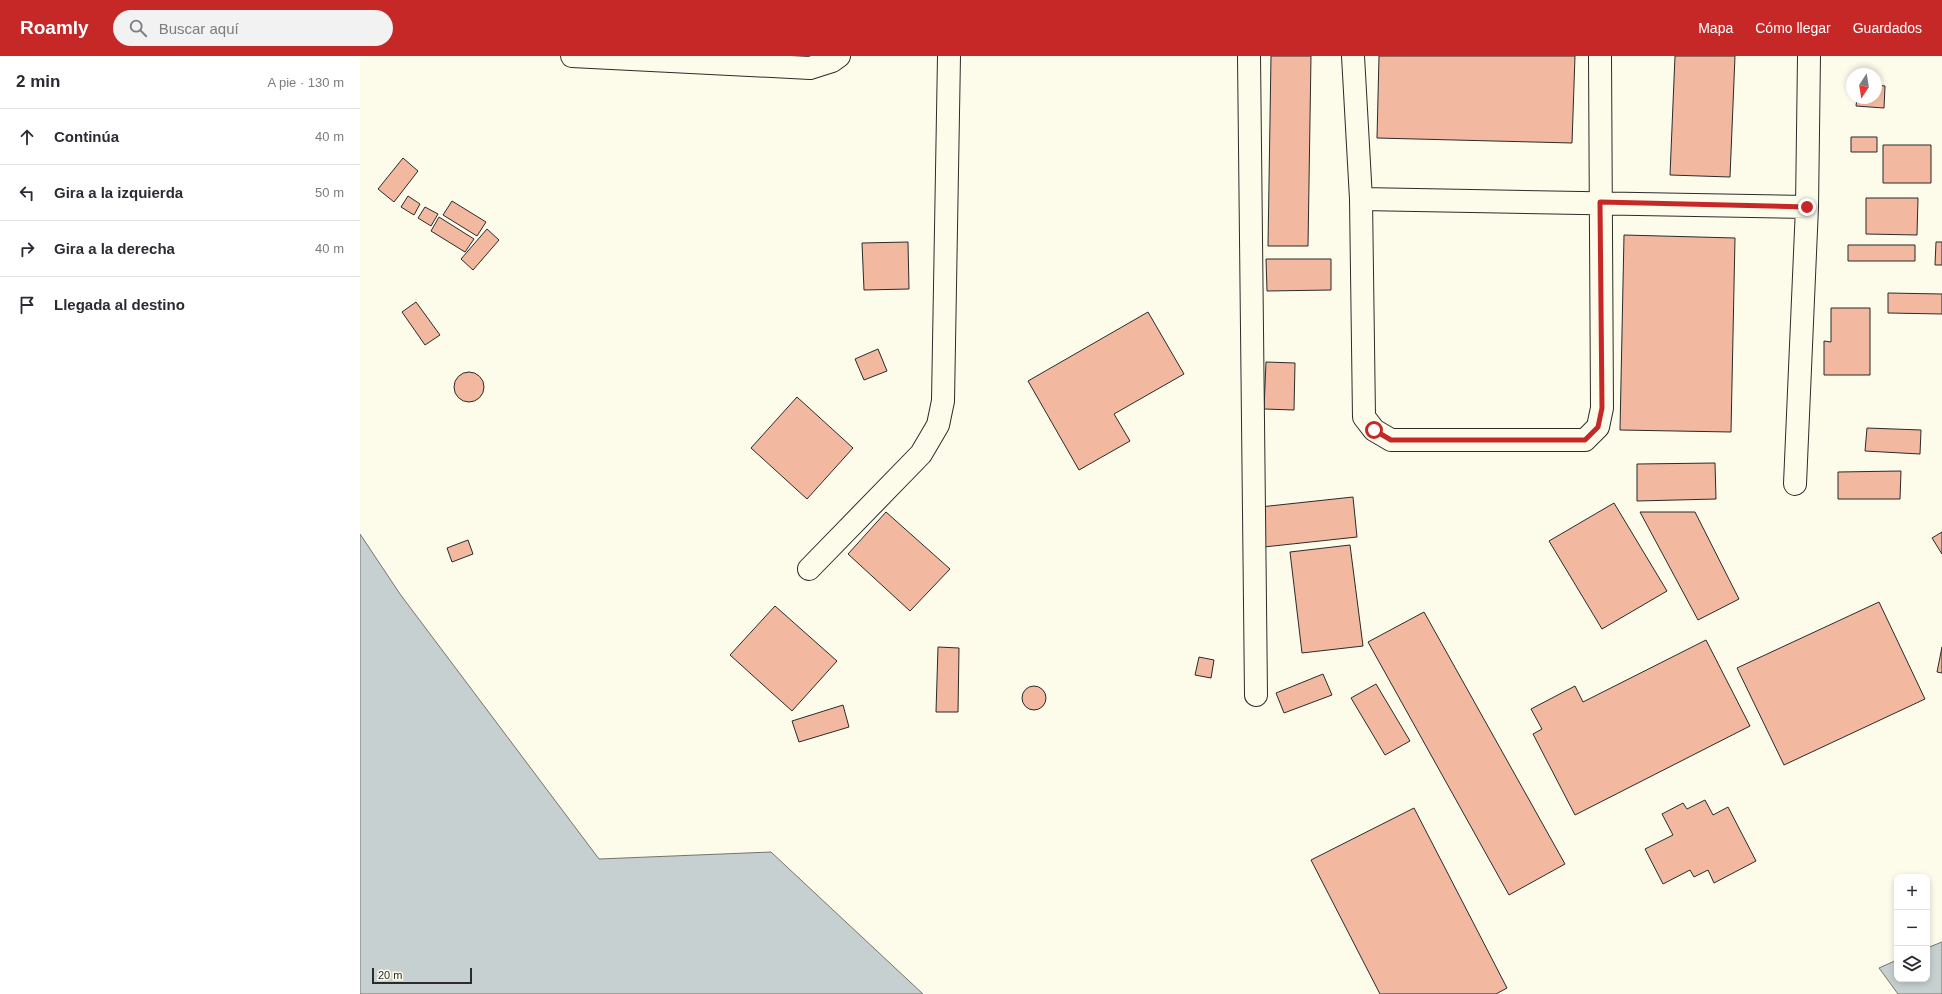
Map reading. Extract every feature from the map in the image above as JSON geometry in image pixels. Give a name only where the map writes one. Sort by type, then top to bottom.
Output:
[{"type":"street","points":[[572,56],[810,68],[832,61],[839,56]]},
{"type":"street","points":[[810,569],[921,454],[938,425],[942,401],[949,56]]},
{"type":"street","points":[[1249,56],[1256,695]]},
{"type":"street","points":[[1353,56],[1361,200],[1364,417],[1374,430],[1391,440],[1585,440],[1598,427],[1602,408],[1600,56]]},
{"type":"street","points":[[1795,484],[1807,207],[1809,56]]},
{"type":"street","points":[[1361,200],[1600,202],[1807,207]]},
{"type":"shaded area","points":[[360,534],[400,594],[599,859],[771,852],[923,994],[360,994]]},
{"type":"shaded area","points":[[1942,942],[1942,994],[1898,994],[1879,968],[1894,961],[1894,982],[1930,982],[1930,947]]},
{"type":"building","points":[[1271,56],[1311,56],[1308,246],[1268,246]]},
{"type":"building","points":[[1379,56],[1575,56],[1572,143],[1377,138]]},
{"type":"building","points":[[1675,56],[1735,56],[1730,177],[1670,175]]},
{"type":"building","points":[[1882,86],[1885,86],[1884,108],[1856,106],[1856,104],[1882,104]]},
{"type":"building","points":[[1851,137],[1877,137],[1877,152],[1851,152]]},
{"type":"building","points":[[1883,145],[1931,145],[1931,183],[1883,183]]},
{"type":"building","points":[[403,158],[418,171],[394,202],[378,189]]},
{"type":"building","points":[[408,196],[420,204],[414,215],[401,207]]},
{"type":"building","points":[[1866,198],[1918,198],[1917,235],[1866,234]]},
{"type":"building","points":[[452,201],[486,222],[477,236],[443,215]]},
{"type":"building","points":[[425,207],[438,214],[431,226],[418,218]]},
{"type":"building","points":[[439,217],[474,239],[465,252],[431,231]]},
{"type":"building","points":[[487,229],[499,240],[473,270],[461,259]]},
{"type":"building","points":[[1624,235],[1735,238],[1731,432],[1620,430]]},
{"type":"building","points":[[908,242],[909,289],[864,290],[862,243]]},
{"type":"building","points":[[1936,242],[1942,242],[1942,265],[1935,265]]},
{"type":"building","points":[[1848,245],[1915,245],[1915,261],[1848,261]]},
{"type":"building","points":[[1266,259],[1331,259],[1331,290],[1267,291]]},
{"type":"building","points":[[1888,293],[1942,294],[1942,314],[1888,313]]},
{"type":"building","points":[[416,302],[440,335],[425,345],[402,312]]},
{"type":"building","points":[[1831,308],[1870,308],[1870,375],[1824,375],[1824,341],[1831,342]]},
{"type":"building","points":[[1148,312],[1184,374],[1114,414],[1130,441],[1079,470],[1028,381]]},
{"type":"building","points":[[878,349],[887,371],[864,380],[855,359]]},
{"type":"building","points":[[1266,362],[1295,363],[1294,410],[1264,409]]},
{"type":"building","points":[[469,372],[480,376],[484,387],[480,398],[469,402],[458,398],[454,387],[458,376]]},
{"type":"building","points":[[797,397],[853,448],[807,499],[751,448]]},
{"type":"building","points":[[1867,428],[1921,430],[1920,454],[1865,451]]},
{"type":"building","points":[[1715,463],[1716,499],[1637,501],[1637,464]]},
{"type":"building","points":[[1901,471],[1900,499],[1838,499],[1838,472]]},
{"type":"building","points":[[1353,497],[1357,537],[1264,547],[1260,507]]},
{"type":"building","points":[[1614,503],[1667,591],[1602,629],[1549,541]]},
{"type":"building","points":[[886,512],[950,569],[910,611],[848,554]]},
{"type":"building","points":[[1640,512],[1695,512],[1739,599],[1698,620]]},
{"type":"building","points":[[1942,532],[1942,554],[1932,538]]},
{"type":"building","points":[[468,540],[473,554],[452,562],[447,548]]},
{"type":"building","points":[[1350,545],[1363,646],[1302,653],[1290,552]]},
{"type":"building","points":[[1879,602],[1925,699],[1784,765],[1737,668]]},
{"type":"building","points":[[775,606],[837,661],[792,711],[730,655]]},
{"type":"building","points":[[1424,612],[1565,864],[1509,895],[1368,642]]},
{"type":"building","points":[[1706,640],[1750,726],[1575,815],[1533,734],[1542,729],[1531,709],[1575,686],[1583,702]]},
{"type":"building","points":[[938,647],[959,648],[958,712],[936,712]]},
{"type":"building","points":[[1942,647],[1942,673],[1937,672]]},
{"type":"building","points":[[1199,657],[1214,660],[1211,678],[1195,675]]},
{"type":"building","points":[[1323,674],[1332,695],[1284,713],[1276,693]]},
{"type":"building","points":[[1376,684],[1410,741],[1385,755],[1351,698]]},
{"type":"building","points":[[1034,686],[1039,687],[1045,693],[1045,703],[1039,709],[1034,710],[1029,709],[1023,703],[1022,698],[1023,693],[1029,687]]},
{"type":"building","points":[[843,705],[849,727],[799,742],[792,721]]},
{"type":"building","points":[[1705,800],[1713,815],[1728,807],[1756,861],[1714,883],[1708,870],[1694,877],[1690,870],[1663,884],[1645,849],[1673,835],[1662,814],[1683,803],[1687,809]]},
{"type":"building","points":[[1414,808],[1507,988],[1496,994],[1380,994],[1311,860]]},
{"type":"route","points":[[1374,430],[1391,440],[1585,440],[1598,427],[1602,408],[1600,202],[1807,207]]}]
